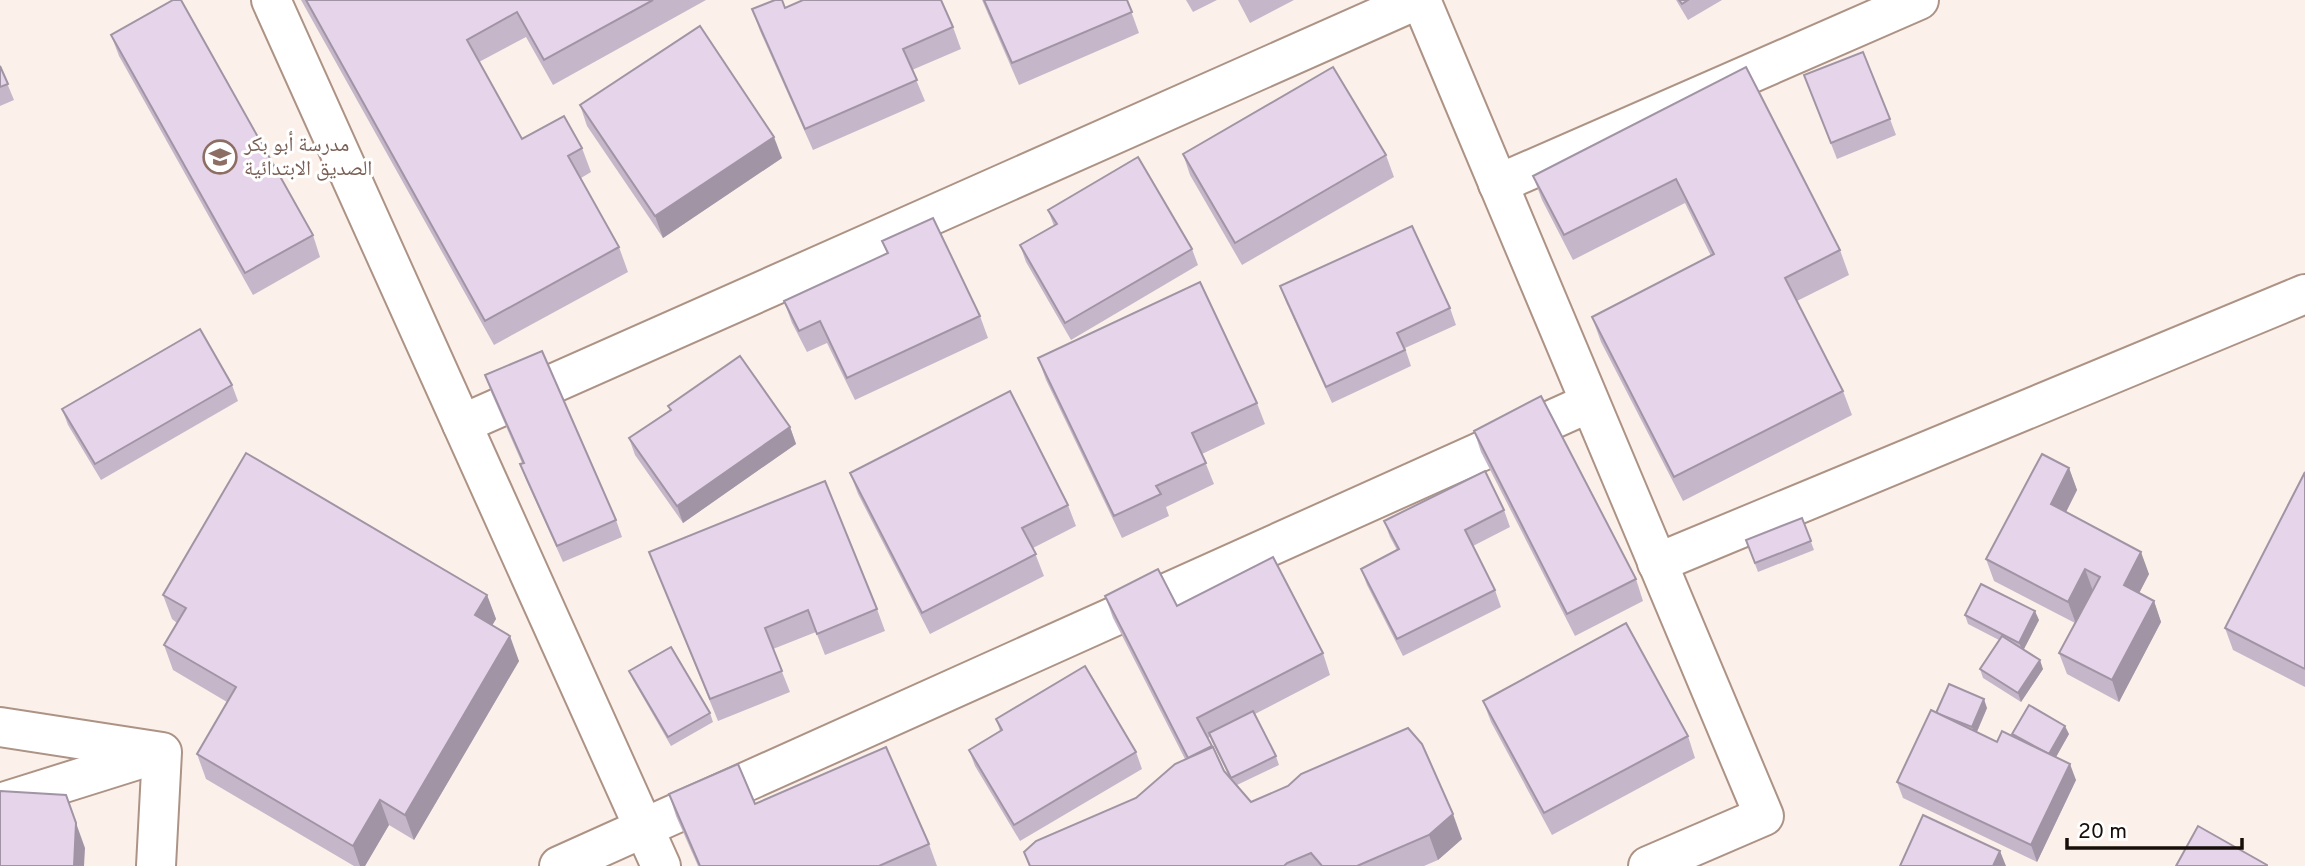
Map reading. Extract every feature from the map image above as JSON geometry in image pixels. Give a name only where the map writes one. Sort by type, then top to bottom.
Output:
[{"type":"street","points":[[462,424],[1419,0],[1763,816],[1648,866]]},
{"type":"street","points":[[1498,184],[1919,0]]},
{"type":"street","points":[[278,2],[462,424],[661,866]]},
{"type":"street","points":[[1657,563],[2305,294]]},
{"type":"street","points":[[559,866],[1590,402]]},
{"type":"street","points":[[0,727],[162,752]]},
{"type":"street","points":[[0,803],[162,752]]},
{"type":"street","points":[[156,866],[162,752]]},
{"type":"building","name":"مدرسة أبو بكر الصديق الابتدائية","points":[[173,0],[181,0],[313,235],[245,273],[111,35]]},
{"type":"building","points":[[306,0],[653,0],[544,60],[517,12],[467,40],[522,139],[564,116],[582,148],[568,156],[619,247],[485,321]]},
{"type":"building","points":[[782,0],[785,8],[803,0],[941,0],[953,27],[903,49],[917,80],[805,129],[752,9]]},
{"type":"building","points":[[984,0],[1127,0],[1132,12],[1012,63]]},
{"type":"building","points":[[700,26],[774,137],[655,216],[580,105]]},
{"type":"building","points":[[1863,52],[1890,119],[1831,143],[1804,75]]},
{"type":"building","points":[[0,66],[8,84],[0,87]]},
{"type":"building","points":[[1333,67],[1386,155],[1235,243],[1183,154]]},
{"type":"building","points":[[1746,67],[1840,250],[1785,278],[1843,391],[1674,477],[1592,317],[1714,254],[1676,179],[1564,235],[1533,176]]},
{"type":"building","points":[[1138,157],[1192,249],[1065,323],[1020,245],[1057,224],[1048,210]]},
{"type":"building","points":[[933,218],[980,316],[847,378],[820,321],[799,331],[784,301],[888,253],[882,241]]},
{"type":"building","points":[[1412,226],[1450,308],[1397,333],[1405,350],[1326,387],[1280,286]]},
{"type":"building","points":[[1200,282],[1257,403],[1192,433],[1206,463],[1156,486],[1161,494],[1114,516],[1038,358]]},
{"type":"building","points":[[200,329],[232,385],[95,464],[62,409]]},
{"type":"building","points":[[542,351],[616,520],[557,546],[520,464],[524,463],[485,375]]},
{"type":"building","points":[[740,356],[790,427],[677,506],[629,438],[671,410],[668,406]]},
{"type":"building","points":[[1010,391],[1068,505],[1022,528],[1036,554],[922,613],[850,473]]},
{"type":"building","points":[[1541,396],[1636,579],[1567,614],[1474,431]]},
{"type":"building","points":[[246,453],[487,595],[475,615],[510,636],[405,815],[380,800],[353,846],[197,754],[236,687],[164,645],[186,608],[163,595]]},
{"type":"building","points":[[2042,454],[2069,468],[2051,504],[2141,552],[2124,585],[2154,601],[2112,680],[2059,653],[2100,577],[2085,569],[2068,602],[1986,559]]},
{"type":"building","points":[[1485,471],[1504,510],[1465,530],[1495,590],[1397,639],[1361,569],[1399,549],[1384,521]]},
{"type":"building","points":[[2305,472],[2305,669],[2225,628]]},
{"type":"building","points":[[825,481],[877,609],[817,634],[808,610],[765,628],[782,671],[710,699],[649,552]]},
{"type":"building","points":[[1802,518],[1811,541],[1755,563],[1746,540]]},
{"type":"building","points":[[1273,557],[1323,653],[1197,718],[1212,746],[1188,758],[1105,596],[1158,569],[1177,606]]},
{"type":"building","points":[[1981,584],[2035,611],[2019,643],[1965,615]]},
{"type":"building","points":[[1626,623],[1688,736],[1544,813],[1483,701]]},
{"type":"building","points":[[2002,636],[2040,660],[2018,693],[1980,669]]},
{"type":"building","points":[[671,647],[710,713],[668,737],[629,671]]},
{"type":"building","points":[[1085,666],[1136,752],[1014,825],[969,750],[1002,730],[996,719]]},
{"type":"building","points":[[1949,684],[1984,699],[1972,727],[1936,713]]},
{"type":"building","points":[[2029,705],[2065,726],[2049,754],[2012,734]]},
{"type":"building","points":[[1931,710],[1997,742],[2002,731],[2070,764],[2031,845],[1897,782]]},
{"type":"building","points":[[1253,711],[1276,756],[1231,778],[1209,733]]},
{"type":"building","points":[[1408,728],[1422,744],[1453,814],[1429,835],[1357,866],[1322,866],[1311,853],[1284,866],[1030,866],[1024,852],[1036,841],[1136,798],[1175,764],[1213,747],[1224,771],[1251,802],[1288,786],[1301,774]]},
{"type":"building","points":[[886,747],[929,844],[879,866],[700,866],[669,794],[738,764],[755,804]]},
{"type":"building","points":[[0,791],[66,795],[76,823],[74,866],[0,866]]},
{"type":"building","points":[[1923,815],[2000,851],[1993,866],[1900,866]]},
{"type":"building","points":[[2198,826],[2267,865],[2267,866],[2176,866]]},
{"type":"place","name":"مدرسة أبو بكر الصديق الابتدائية","points":[[220,157]]}]
